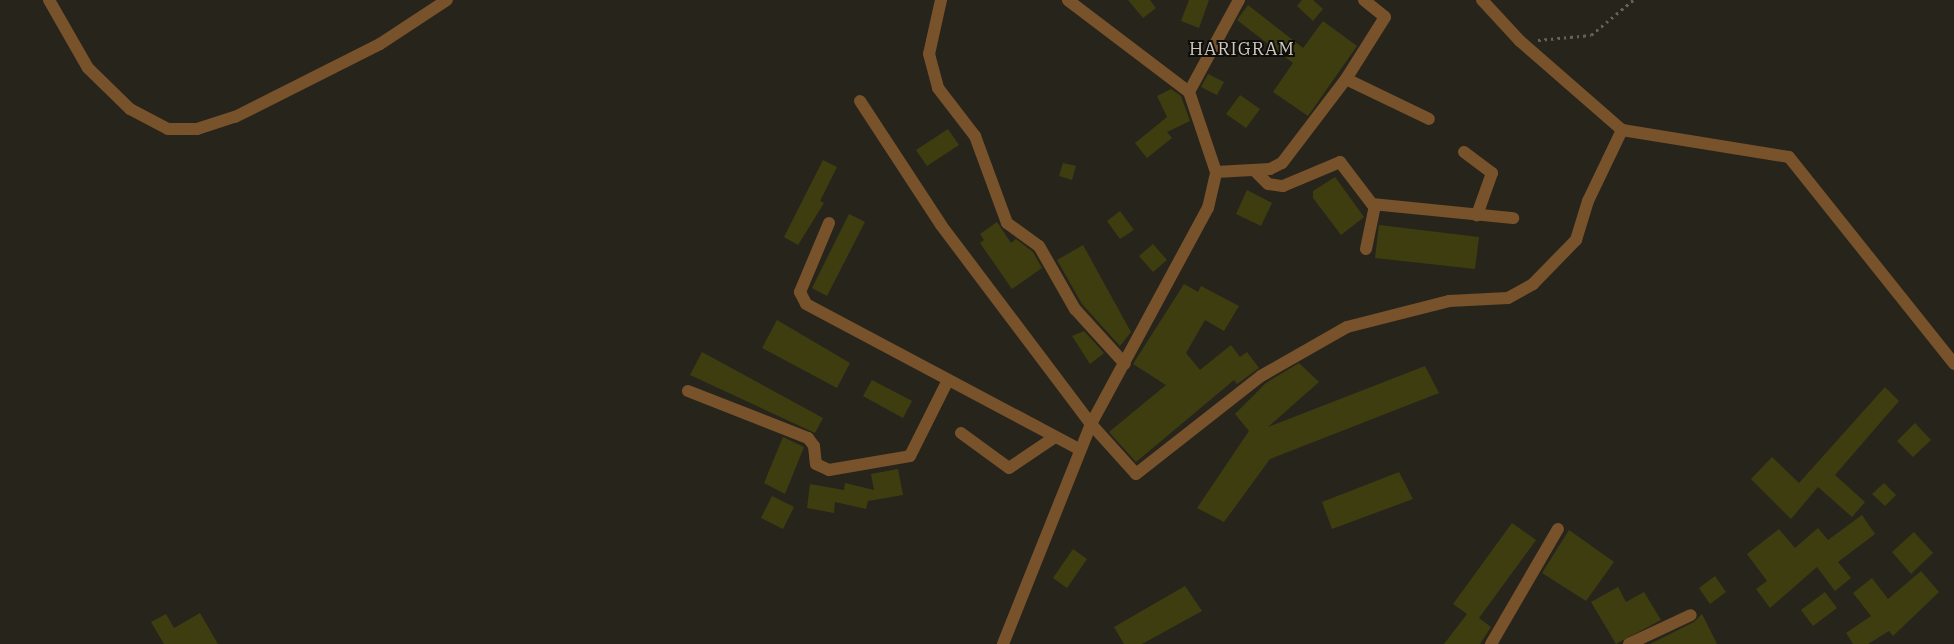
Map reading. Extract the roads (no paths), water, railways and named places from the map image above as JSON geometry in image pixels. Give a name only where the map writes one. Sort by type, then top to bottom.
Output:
[{"type":"street","points":[[49,0],[88,68],[130,109],[168,129],[197,129],[235,117],[380,44],[447,0]]},
{"type":"street","points":[[941,0],[929,54],[938,88],[975,136],[1007,223],[1039,246],[1075,309],[1125,364]]},
{"type":"street","points":[[1003,644],[1079,449],[1208,208],[1216,172],[1189,92],[1068,0]]},
{"type":"street","points":[[1189,92],[1239,0]]},
{"type":"street","points":[[1216,172],[1270,170],[1288,157],[1346,79],[1385,17],[1364,0]]},
{"type":"street","points":[[1482,0],[1520,41],[1622,130],[1788,157],[1954,364]]},
{"type":"street","points":[[1346,79],[1429,119]]},
{"type":"street","points":[[860,101],[941,225],[1091,424],[1136,474],[1261,376],[1347,327],[1450,301],[1508,298],[1554,266],[1576,240],[1591,193],[1622,130]]},
{"type":"street","points":[[1464,152],[1492,173],[1477,215]]},
{"type":"street","points":[[1254,171],[1268,184],[1283,186],[1340,162],[1375,205],[1512,218]]},
{"type":"street","points":[[1366,249],[1375,205]]},
{"type":"street","points":[[829,223],[800,292],[802,300],[947,382],[1079,449]]},
{"type":"street","points":[[688,391],[808,438],[814,446],[816,464],[830,470],[910,456],[947,382]]},
{"type":"street","points":[[962,433],[1009,468],[1055,437]]},
{"type":"street","points":[[1491,644],[1558,528]]},
{"type":"street","points":[[1629,644],[1691,615]]},
{"type":"district","name":"HARIGRAM","points":[[1242,49]]}]
